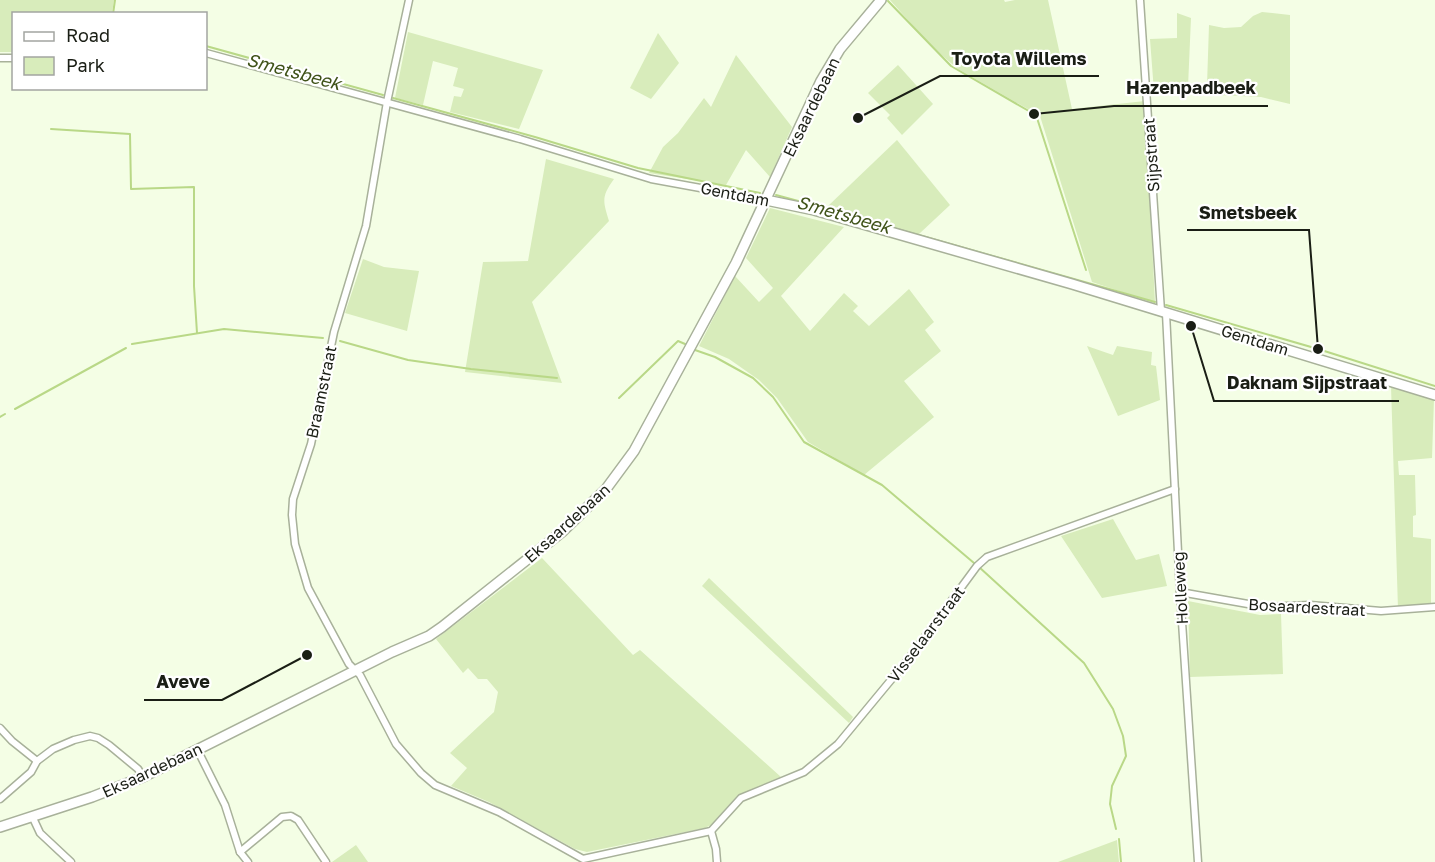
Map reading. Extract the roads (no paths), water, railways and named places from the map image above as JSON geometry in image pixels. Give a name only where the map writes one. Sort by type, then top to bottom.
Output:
[{"type":"main road","name":"Eksaardebaan","points":[[0,827],[33,818],[142,777],[429,636],[563,531],[611,484],[629,459],[719,296],[831,64],[849,36],[881,0]]},
{"type":"main road","name":"Gentdam","points":[[766,200],[814,210],[964,252],[1435,395]]},
{"type":"street","name":"Braamstraat","points":[[356,670],[349,664],[305,580],[295,544],[293,507],[311,444],[330,347],[368,220],[387,102],[409,0]]},
{"type":"street","name":"Sijpstraat","points":[[1140,0],[1164,312]]},
{"type":"street","name":"Gentdam","points":[[207,53],[520,139],[651,178],[766,200]]},
{"type":"street","name":"Holleweg","points":[[1164,312],[1198,862]]},
{"type":"street","name":"Visselaarstraat","points":[[711,831],[741,798],[804,772],[838,744],[910,657],[977,566],[987,557],[1175,489]]},
{"type":"street","name":"Bosaardestraat","points":[[1180,592],[1265,607],[1310,604],[1381,611],[1435,608]]},
{"type":"street","points":[[356,670],[396,744],[421,773],[435,785],[499,812],[582,860],[711,831],[717,862]]},
{"type":"street","points":[[0,728],[37,761]]},
{"type":"street","points":[[0,800],[31,772],[37,761],[52,749],[90,736],[109,744],[138,769],[142,777]]},
{"type":"street","points":[[197,749],[225,805],[240,852],[248,862]]},
{"type":"street","points":[[240,852],[282,817],[291,816],[298,820],[326,862]]},
{"type":"street","points":[[33,818],[40,833],[71,862]]},
{"type":"waterway","name":"Smetsbeek","points":[[113,12],[115,0]]},
{"type":"waterway","points":[[888,1],[951,66],[1034,114],[1037,118],[1086,270]]},
{"type":"waterway","name":"Smetsbeek","points":[[207,46],[383,95]]},
{"type":"waterway","name":"Smetsbeek","points":[[393,98],[638,168],[760,193]]},
{"type":"waterway","points":[[51,129],[130,134],[131,189],[194,187],[194,286],[197,333]]},
{"type":"waterway","name":"Smetsbeek","points":[[776,195],[813,205]]},
{"type":"waterway","name":"Smetsbeek","points":[[845,214],[1155,302]]},
{"type":"waterway","name":"Smetsbeek","points":[[1166,305],[1435,386]]},
{"type":"waterway","points":[[132,344],[224,329],[323,338]]},
{"type":"waterway","points":[[340,341],[408,360],[557,378]]},
{"type":"waterway","points":[[619,398],[678,341],[685,344]]},
{"type":"waterway","points":[[15,409],[126,348]]},
{"type":"waterway","points":[[695,350],[715,357],[753,378],[773,397],[804,442],[882,485],[974,563]]},
{"type":"waterway","points":[[0,417],[5,414]]},
{"type":"waterway","points":[[979,567],[1084,663],[1113,709],[1123,736],[1126,756],[1112,786],[1110,804],[1116,829]]},
{"type":"waterway","points":[[1119,839],[1121,862]]},
{"type":"place","name":"Hazenpadbeek","points":[[1034,114]]},
{"type":"place","name":"Toyota Willems","points":[[858,118]]},
{"type":"place","name":"Daknam Sijpstraat","points":[[1191,326]]},
{"type":"place","name":"Smetsbeek","points":[[1318,349]]},
{"type":"place","name":"Aveve","points":[[307,655]]}]
